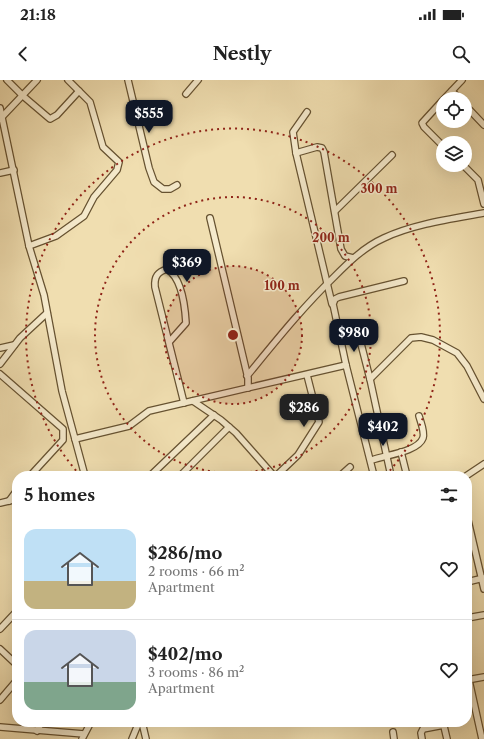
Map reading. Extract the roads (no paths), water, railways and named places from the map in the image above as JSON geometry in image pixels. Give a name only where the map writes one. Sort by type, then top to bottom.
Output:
[{"type":"street","points":[[8,80],[23,96],[50,119],[57,115],[79,91]]},
{"type":"street","points":[[1,118],[37,80]]},
{"type":"street","points":[[29,246],[56,236],[82,218],[94,197],[117,170],[119,162],[103,147],[90,102],[68,80]]},
{"type":"street","points":[[128,80],[136,118],[154,182],[163,189],[170,189],[177,185]]},
{"type":"street","points":[[186,94],[198,80]]},
{"type":"street","points":[[452,91],[462,80]]},
{"type":"street","points":[[0,108],[29,246],[47,313],[62,391],[84,471]]},
{"type":"street","points":[[436,108],[422,123],[436,139]]},
{"type":"street","points":[[307,112],[293,132],[296,153],[346,365],[372,460],[373,471]]},
{"type":"street","points":[[472,112],[484,125]]},
{"type":"street","points":[[296,153],[317,147],[322,148],[335,210],[341,249],[345,256],[353,258]]},
{"type":"street","points":[[335,210],[392,155]]},
{"type":"street","points":[[0,173],[14,170]]},
{"type":"street","points":[[470,172],[478,180],[484,204]]},
{"type":"street","points":[[247,376],[287,326],[327,284],[353,258],[374,243],[391,235],[444,220],[484,214]]},
{"type":"street","points":[[210,218],[247,376],[248,388]]},
{"type":"street","points":[[170,341],[186,323],[186,317],[175,274],[167,269],[161,271],[155,279],[184,404]]},
{"type":"street","points":[[333,306],[334,300],[339,297],[404,281]]},
{"type":"street","points":[[0,364],[28,329],[47,313]]},
{"type":"street","points":[[358,332],[390,471]]},
{"type":"street","points":[[370,379],[411,338],[421,337],[433,340],[457,353],[468,366],[484,400]]},
{"type":"street","points":[[0,348],[14,345]]},
{"type":"street","points":[[75,439],[129,426],[146,412],[346,365]]},
{"type":"street","points":[[0,374],[63,429],[63,440],[35,471]]},
{"type":"street","points":[[280,471],[298,455],[319,422],[307,375]]},
{"type":"street","points":[[193,401],[229,427],[271,471]]},
{"type":"street","points":[[155,471],[214,415]]},
{"type":"street","points":[[372,460],[412,449],[422,440],[423,434],[420,416]]},
{"type":"street","points":[[185,471],[229,427]]},
{"type":"street","points":[[400,452],[406,471]]},
{"type":"street","points":[[472,472],[484,464]]},
{"type":"street","points":[[346,471],[350,467]]},
{"type":"street","points":[[9,501],[12,497]]},
{"type":"street","points":[[0,503],[12,500]]},
{"type":"street","points":[[472,540],[483,579],[484,589]]},
{"type":"street","points":[[472,581],[483,579]]},
{"type":"street","points":[[472,617],[484,615]]},
{"type":"street","points":[[0,629],[12,616]]},
{"type":"street","points":[[0,649],[12,660]]},
{"type":"street","points":[[472,679],[484,677]]},
{"type":"street","points":[[0,700],[12,686]]},
{"type":"street","points":[[472,697],[482,739]]},
{"type":"street","points":[[0,727],[83,737],[88,727]]},
{"type":"street","points":[[37,731],[39,727]]},
{"type":"street","points":[[132,739],[136,727]]},
{"type":"street","points":[[143,727],[146,739]]},
{"type":"street","points":[[422,739],[421,731],[430,727]]},
{"type":"street","points":[[444,727],[447,739]]},
{"type":"street","points":[[393,732],[394,739]]}]
